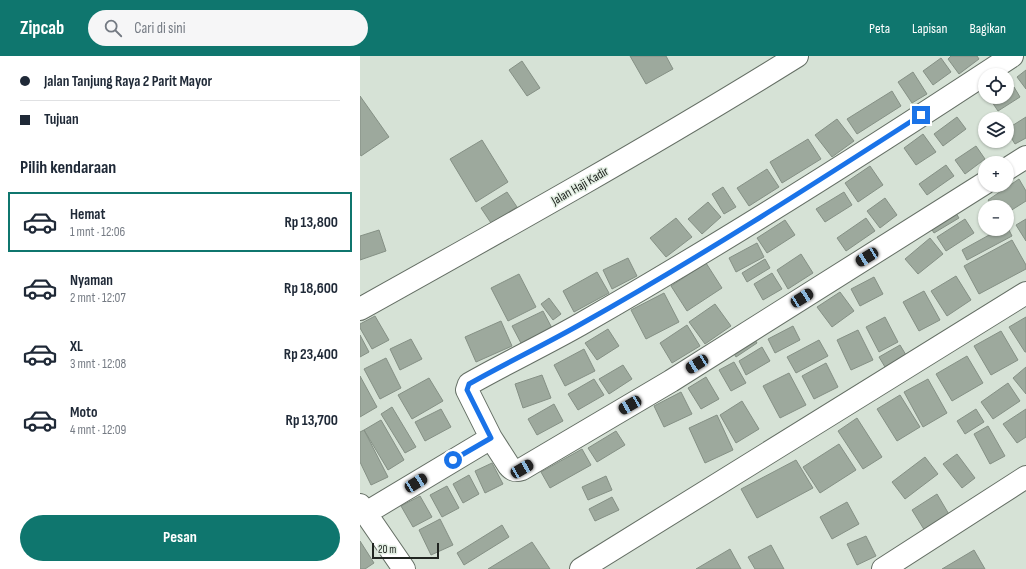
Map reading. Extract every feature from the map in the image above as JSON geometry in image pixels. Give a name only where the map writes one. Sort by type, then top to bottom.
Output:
[{"type":"street","name":"Jalan Haji Kadir","points":[[360,309],[574,190],[748,87],[796,56]]},
{"type":"street","points":[[978,187],[671,380],[522,469],[515,471],[512,470],[491,438],[467,390],[469,384],[581,324],[691,259],[818,181],[1012,56]]},
{"type":"street","points":[[1014,165],[1026,157]]},
{"type":"street","points":[[581,569],[1026,293]]},
{"type":"street","points":[[395,566],[363,509],[491,438]]},
{"type":"street","points":[[883,569],[1026,477]]},
{"type":"building","points":[[630,56],[666,56],[673,69],[646,84]]},
{"type":"building","points":[[951,56],[977,56],[979,59],[959,74],[948,59]]},
{"type":"building","points":[[941,58],[951,72],[933,85],[923,71]]},
{"type":"building","points":[[522,61],[540,88],[527,96],[509,70]]},
{"type":"building","points":[[1026,70],[1026,89],[1017,77]]},
{"type":"building","points":[[913,72],[927,94],[912,103],[898,82]]},
{"type":"building","points":[[1014,87],[1020,97],[1014,101]]},
{"type":"building","points":[[892,91],[901,106],[857,134],[847,119]]},
{"type":"building","points":[[360,96],[389,137],[361,156],[360,154]]},
{"type":"building","points":[[993,104],[1009,104],[998,111]]},
{"type":"building","points":[[957,117],[966,129],[943,146],[934,134]]},
{"type":"building","points":[[1026,117],[1026,138],[1015,144],[1014,142],[1014,125]]},
{"type":"building","points":[[837,119],[854,141],[832,157],[815,135]]},
{"type":"building","points":[[923,134],[936,152],[916,165],[904,148]]},
{"type":"building","points":[[808,139],[821,159],[782,183],[770,162]]},
{"type":"building","points":[[482,140],[508,182],[476,202],[450,159]]},
{"type":"building","points":[[976,146],[983,156],[978,156],[978,164],[965,174],[955,160]]},
{"type":"building","points":[[946,165],[954,176],[927,195],[919,184]]},
{"type":"building","points":[[870,166],[883,185],[858,202],[845,183]]},
{"type":"building","points":[[767,169],[779,187],[749,206],[737,188]]},
{"type":"building","points":[[1019,179],[1026,191],[1026,201],[1014,209],[1014,200],[988,200],[1000,192],[1014,192],[1014,182]]},
{"type":"building","points":[[723,187],[736,207],[724,214],[712,194]]},
{"type":"building","points":[[507,192],[517,207],[491,223],[481,208]]},
{"type":"building","points":[[844,192],[852,205],[825,222],[816,209]]},
{"type":"building","points":[[885,198],[897,215],[880,228],[867,211]]},
{"type":"building","points":[[708,202],[721,217],[702,234],[688,219]]},
{"type":"building","points":[[954,210],[959,218],[934,233],[929,225]]},
{"type":"building","points":[[676,218],[692,237],[666,257],[650,238]]},
{"type":"building","points":[[866,218],[875,231],[846,251],[837,238]]},
{"type":"building","points":[[965,219],[974,233],[946,251],[937,237]]},
{"type":"building","points":[[1026,219],[1026,241],[1016,225]]},
{"type":"building","points":[[785,220],[795,235],[767,253],[757,238]]},
{"type":"building","points":[[379,230],[386,251],[360,260],[360,236]]},
{"type":"building","points":[[987,236],[1012,236],[967,260],[962,250]]},
{"type":"building","points":[[930,238],[943,254],[918,274],[905,259]]},
{"type":"building","points":[[1012,240],[1026,265],[1026,269],[979,294],[964,266]]},
{"type":"building","points":[[757,243],[764,257],[736,272],[729,258]]},
{"type":"building","points":[[801,254],[813,273],[788,289],[777,270]]},
{"type":"building","points":[[628,258],[637,276],[612,289],[603,270]]},
{"type":"building","points":[[765,259],[770,268],[747,282],[742,273]]},
{"type":"building","points":[[706,263],[722,288],[687,311],[671,286]]},
{"type":"building","points":[[597,272],[609,293],[574,312],[563,291]]},
{"type":"building","points":[[772,273],[782,289],[763,300],[754,284]]},
{"type":"building","points":[[519,274],[536,307],[508,321],[491,288]]},
{"type":"building","points":[[956,276],[971,300],[947,316],[931,291]]},
{"type":"building","points":[[874,277],[883,294],[860,306],[851,289]]},
{"type":"building","points":[[924,291],[940,320],[919,331],[903,302]]},
{"type":"building","points":[[840,292],[854,311],[832,327],[817,307]]},
{"type":"building","points":[[664,293],[679,322],[646,339],[631,310]]},
{"type":"building","points":[[549,298],[561,314],[553,320],[541,304]]},
{"type":"building","points":[[715,304],[731,326],[705,344],[689,322]]},
{"type":"building","points":[[543,311],[553,330],[522,345],[512,326]]},
{"type":"building","points":[[375,316],[389,340],[372,349],[360,328],[360,324]]},
{"type":"building","points":[[885,317],[898,342],[879,352],[866,327]]},
{"type":"building","points":[[1026,317],[1026,352],[1025,352],[1009,327]]},
{"type":"building","points":[[501,321],[512,346],[476,362],[465,337]]},
{"type":"building","points":[[687,325],[700,346],[672,363],[660,343]]},
{"type":"building","points":[[793,326],[800,340],[775,353],[768,339]]},
{"type":"building","points":[[608,329],[619,346],[597,360],[585,343]]},
{"type":"building","points":[[858,330],[873,360],[851,370],[837,340]]},
{"type":"building","points":[[1001,331],[1018,360],[991,375],[974,346]]},
{"type":"building","points":[[751,333],[757,343],[736,357],[730,347]]},
{"type":"building","points":[[360,335],[369,352],[360,357]]},
{"type":"building","points":[[411,339],[422,359],[400,370],[390,349]]},
{"type":"building","points":[[819,340],[828,356],[796,373],[787,357]]},
{"type":"building","points":[[900,345],[906,355],[885,367],[879,357]]},
{"type":"building","points":[[762,347],[770,361],[746,375],[739,361]]},
{"type":"building","points":[[584,349],[595,371],[565,386],[554,365]]},
{"type":"building","points":[[967,356],[983,383],[952,401],[936,374]]},
{"type":"building","points":[[386,358],[401,388],[380,399],[364,369]]},
{"type":"building","points":[[734,362],[746,383],[731,391],[719,370]]},
{"type":"building","points":[[826,363],[838,387],[814,399],[802,376]]},
{"type":"building","points":[[623,365],[632,379],[609,394],[599,379]]},
{"type":"building","points":[[1026,367],[1026,394],[1013,378]]},
{"type":"building","points":[[789,373],[806,405],[780,418],[763,386]]},
{"type":"building","points":[[542,375],[551,398],[523,408],[515,384]]},
{"type":"building","points":[[360,376],[377,407],[360,417]]},
{"type":"building","points":[[706,377],[719,399],[701,409],[688,388]]},
{"type":"building","points":[[429,378],[443,401],[412,419],[398,395]]},
{"type":"building","points":[[594,379],[604,395],[578,410],[568,394]]},
{"type":"building","points":[[928,379],[947,413],[923,427],[904,392]]},
{"type":"building","points":[[1008,383],[1020,401],[993,419],[981,402]]},
{"type":"building","points":[[681,392],[692,414],[664,427],[654,406]]},
{"type":"building","points":[[900,395],[920,427],[897,441],[877,409]]},
{"type":"building","points":[[742,401],[759,429],[736,443],[720,415]]},
{"type":"building","points":[[554,404],[563,421],[537,435],[528,419]]},
{"type":"building","points":[[392,407],[416,447],[405,453],[381,414]]},
{"type":"building","points":[[441,409],[451,427],[425,441],[415,422]]},
{"type":"building","points":[[976,409],[984,422],[965,434],[957,421]]},
{"type":"building","points":[[1026,409],[1026,437],[1017,443],[1003,424]]},
{"type":"building","points":[[717,415],[733,450],[705,463],[689,428]]},
{"type":"building","points":[[857,418],[882,457],[863,469],[838,431]]},
{"type":"building","points":[[381,420],[404,460],[388,470],[364,430]]},
{"type":"building","points":[[988,426],[1005,456],[990,464],[974,434]]},
{"type":"building","points":[[364,430],[388,477],[371,485],[360,462],[360,432]]},
{"type":"building","points":[[616,431],[625,445],[597,462],[588,448]]},
{"type":"building","points":[[839,444],[856,470],[820,493],[803,467]]},
{"type":"building","points":[[582,449],[591,465],[550,488],[541,472]]},
{"type":"building","points":[[957,454],[975,478],[962,488],[943,464]]},
{"type":"building","points":[[925,457],[938,474],[905,499],[892,482]]},
{"type":"building","points":[[796,460],[813,488],[757,518],[741,489]]},
{"type":"building","points":[[492,463],[503,484],[485,493],[475,471]]},
{"type":"building","points":[[469,475],[479,494],[463,503],[453,484]]},
{"type":"building","points":[[606,476],[612,490],[588,500],[582,487]]},
{"type":"building","points":[[447,486],[459,508],[442,517],[430,495]]},
{"type":"building","points":[[937,494],[950,516],[925,531],[912,510]]},
{"type":"building","points":[[420,496],[432,517],[413,527],[401,506]]},
{"type":"building","points":[[612,497],[619,510],[595,521],[589,509]]},
{"type":"building","points":[[847,502],[859,524],[832,539],[820,517]]},
{"type":"building","points":[[440,519],[453,545],[431,555],[419,530]]},
{"type":"building","points":[[502,525],[509,537],[464,565],[457,553]]},
{"type":"building","points":[[866,536],[876,556],[857,565],[847,544]]},
{"type":"building","points":[[360,541],[374,563],[365,569],[360,569]]},
{"type":"building","points":[[532,542],[550,569],[488,569]]},
{"type":"building","points":[[771,545],[784,569],[755,569],[748,557]]},
{"type":"building","points":[[730,549],[741,569],[696,569]]},
{"type":"building","points":[[974,550],[985,569],[942,569]]},
{"type":"route","points":[[453,460],[491,438],[467,390],[469,384],[581,324],[691,259],[818,181],[921,115]]}]
